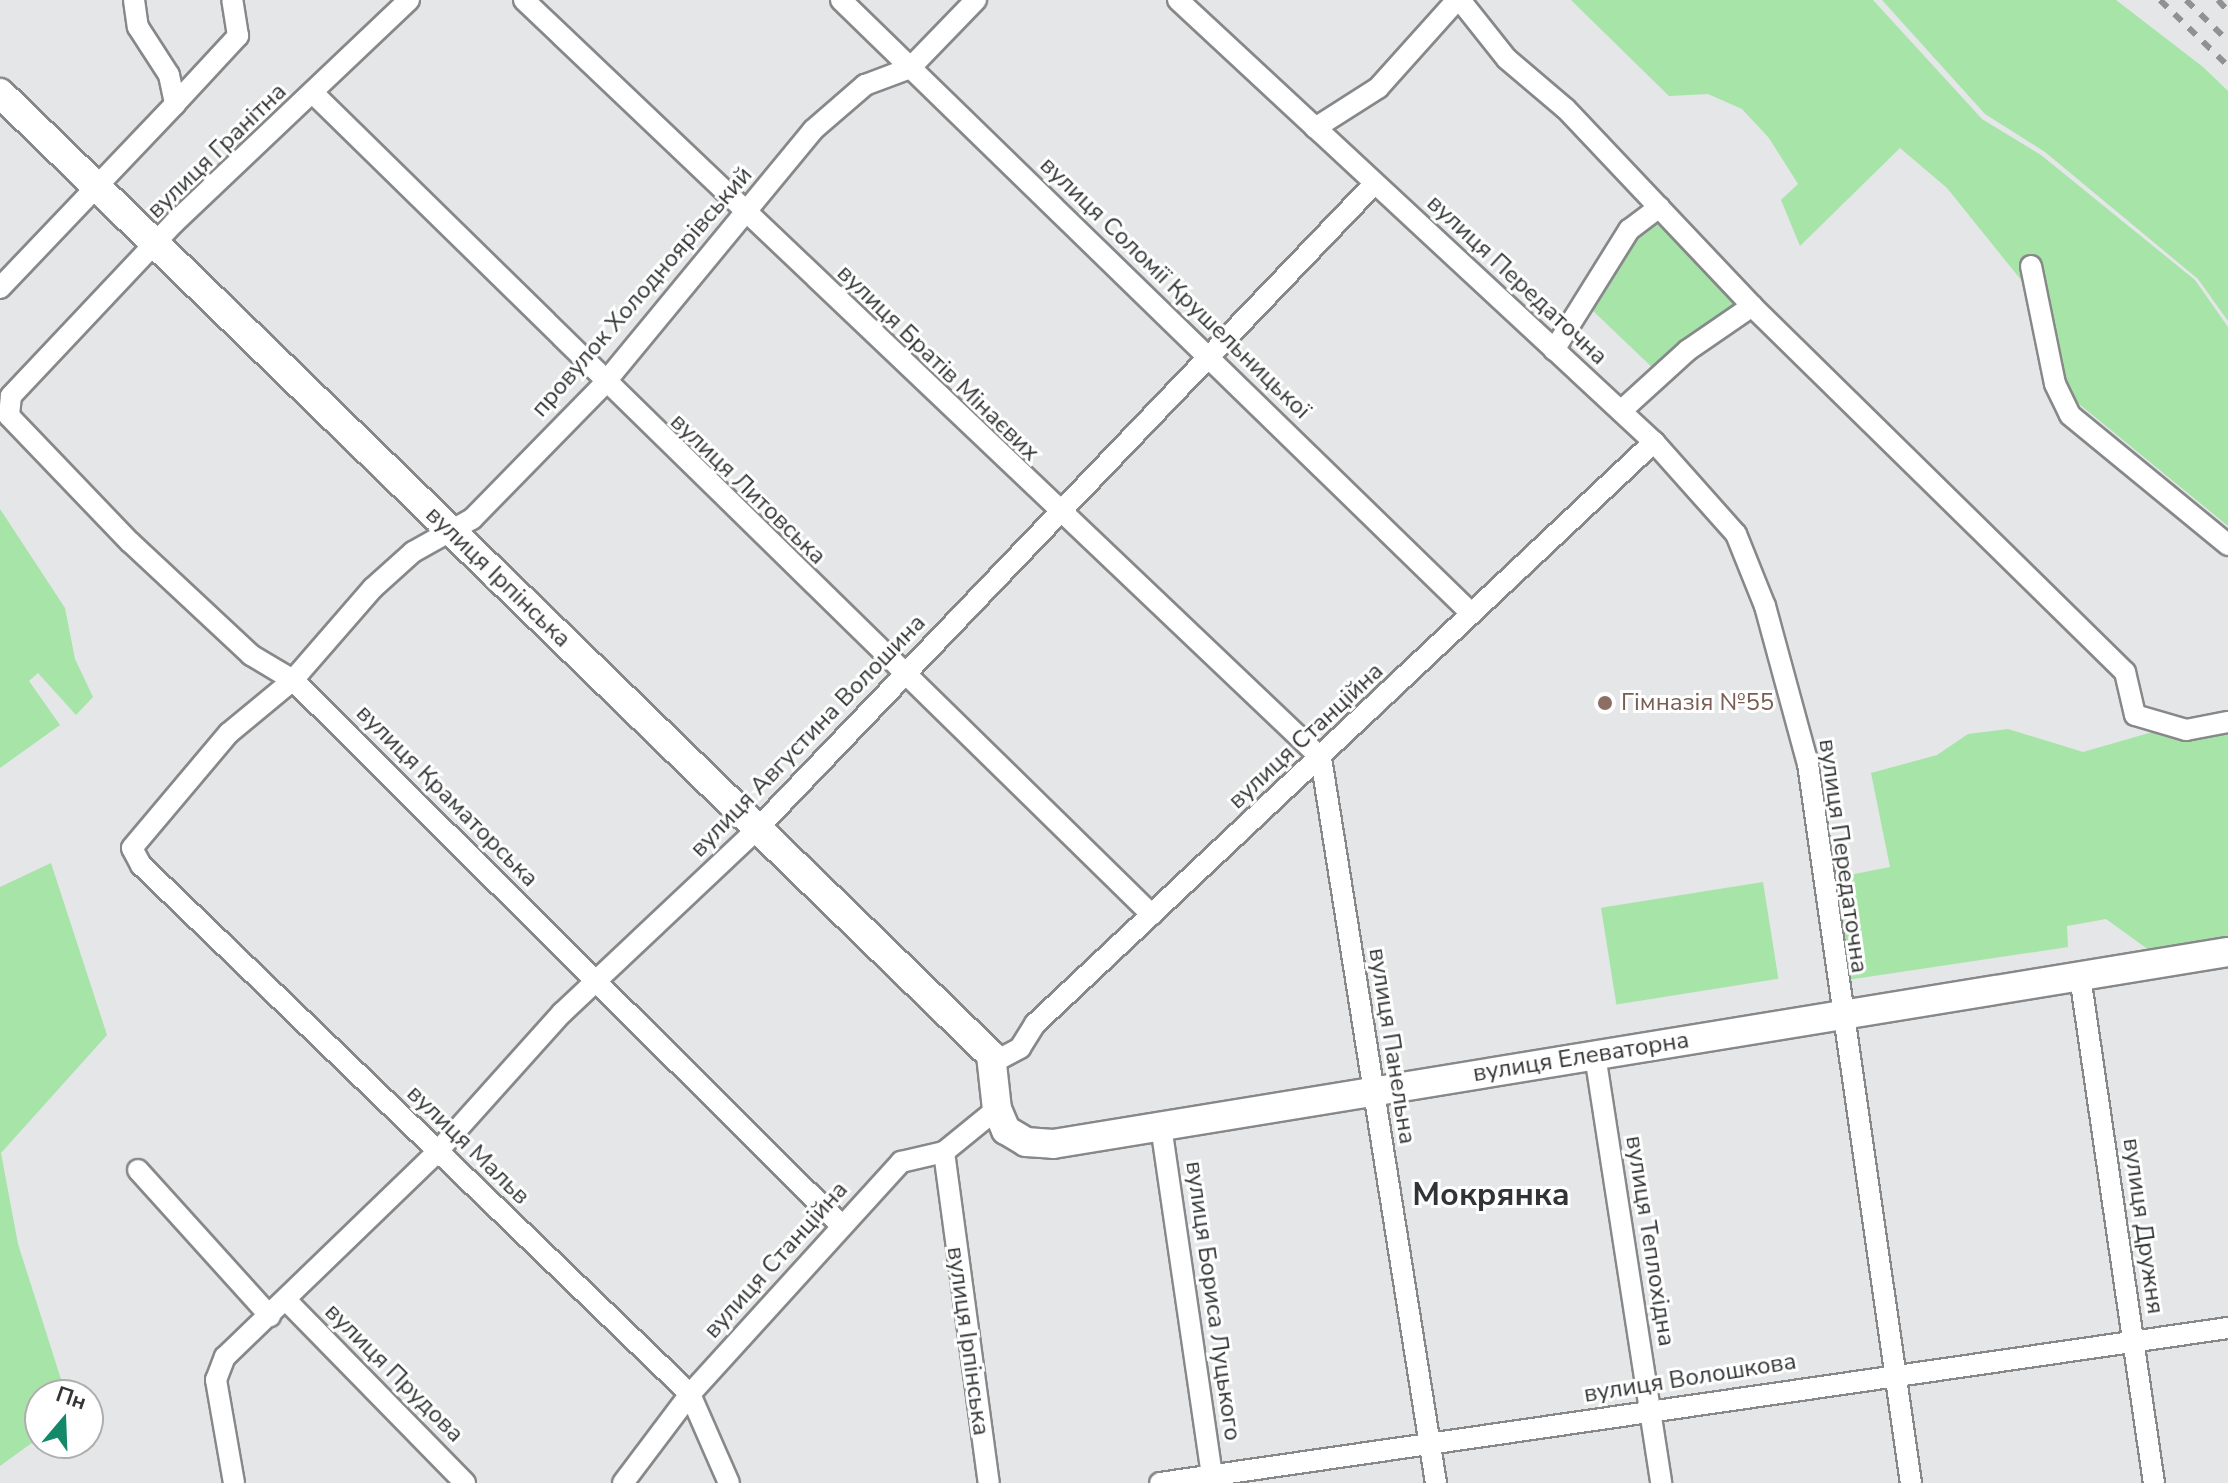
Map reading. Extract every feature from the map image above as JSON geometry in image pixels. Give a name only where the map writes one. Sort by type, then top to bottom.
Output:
[{"type":"street","points":[[134,0],[138,27],[169,75],[175,104]]},
{"type":"street","points":[[0,288],[238,36],[232,0]]},
{"type":"street","name":"вулиця Гранітна","points":[[9,416],[11,396],[157,247],[409,0]]},
{"type":"street","name":"вулиця Братів Мінаєвих","points":[[524,0],[1058,514],[1321,758]]},
{"type":"street","name":"вулиця Соломії Крушельницької","points":[[841,0],[1472,614]]},
{"type":"street","name":"провулок Холодноярівський","points":[[141,865],[132,848],[139,832],[244,718],[293,680],[373,588],[413,552],[453,532],[603,385],[840,105],[910,68],[976,0]]},
{"type":"street","name":"вулиця Передаточна","points":[[1178,0],[1654,442],[1736,534],[1765,606],[1808,764],[1839,1016],[1911,1483]]},
{"type":"street","points":[[1315,128],[1378,88],[1459,0],[1507,59],[1659,207],[1752,306],[2125,672],[2135,715],[2186,730],[2228,722]]},
{"type":"street","name":"вулиця Ірпінська","points":[[0,93],[92,190],[157,247],[453,532],[758,828],[992,1063]]},
{"type":"street","name":"вулиця Литовська","points":[[314,94],[603,385],[1152,915]]},
{"type":"street","name":"вулиця Августина Волошина","points":[[234,1483],[216,1380],[225,1357],[438,1151],[516,1060],[758,828],[1374,184]]},
{"type":"street","points":[[1554,350],[1629,230],[1659,207]]},
{"type":"street","points":[[2031,266],[2055,384],[2070,415],[2228,545]]},
{"type":"street","points":[[1621,411],[1688,350],[1752,306]]},
{"type":"street","name":"вулиця Краматорська","points":[[9,416],[251,655],[293,680],[840,1224]]},
{"type":"street","name":"вулиця Станційна","points":[[992,1063],[1020,1048],[1035,1024],[1654,442]]},
{"type":"street","name":"вулиця Панельна","points":[[1321,758],[1436,1483]]},
{"type":"street","name":"вулиця Мальв","points":[[141,865],[690,1394],[729,1483]]},
{"type":"street","name":"вулиця Елеваторна","points":[[997,1109],[1006,1130],[1026,1142],[1161,1126],[2228,952]]},
{"type":"street","name":"вулиця Дружня","points":[[2080,976],[2154,1483]]},
{"type":"street","name":"вулиця Теплохідна","points":[[1595,1055],[1661,1483]]},
{"type":"street","points":[[992,1063],[997,1109]]},
{"type":"street","name":"вулиця Станційна","points":[[623,1483],[690,1394],[840,1224],[901,1162],[944,1152],[997,1109]]},
{"type":"street","name":"вулиця Бориса Луцького","points":[[1161,1126],[1212,1480]]},
{"type":"street","name":"вулиця Ірпінська","points":[[944,1152],[989,1483]]},
{"type":"street","points":[[138,1170],[270,1316]]},
{"type":"street","name":"вулиця Прудова","points":[[286,1300],[465,1483]]},
{"type":"street","name":"вулиця Волошкова","points":[[1160,1483],[1212,1480],[1894,1371],[2228,1328]]},
{"type":"green space","points":[[1571,0],[1873,0],[1982,119],[2041,155],[2195,280],[2228,327],[2228,526],[2079,404],[2038,354],[2041,328],[2030,291],[1947,188],[1900,148],[1800,246],[1781,200],[1798,184],[1769,138],[1742,109],[1708,94],[1669,96]]},
{"type":"green space","points":[[1882,0],[2116,0],[2203,67],[2228,91],[2228,321],[2198,279],[2045,152],[1985,114]]},
{"type":"green space","points":[[1658,219],[1738,304],[1657,372],[1591,309],[1642,231]]},
{"type":"green space","points":[[0,509],[65,608],[75,659],[93,697],[76,715],[38,673],[29,681],[60,725],[0,768]]},
{"type":"green space","points":[[2228,718],[2228,939],[2149,950],[2106,919],[2067,926],[2068,947],[1847,980],[1834,878],[1890,867],[1871,773],[1937,755],[1968,734],[2008,729],[2083,752],[2149,733],[2220,733]]},
{"type":"green space","points":[[51,863],[107,1035],[1,1153],[18,1244],[61,1379],[24,1379],[24,1449],[0,1466],[0,887]]},
{"type":"green space","points":[[1763,882],[1778,979],[1616,1004],[1601,908]]},
{"type":"railway","points":[[2160,0],[2228,66]]},
{"type":"railway","points":[[2186,0],[2228,41]]},
{"type":"railway","points":[[2218,0],[2228,11]]},
{"type":"place","name":"Гімназія №55","points":[[1605,703]]},
{"type":"district","name":"Мокрянка","points":[[1491,1195]]}]
